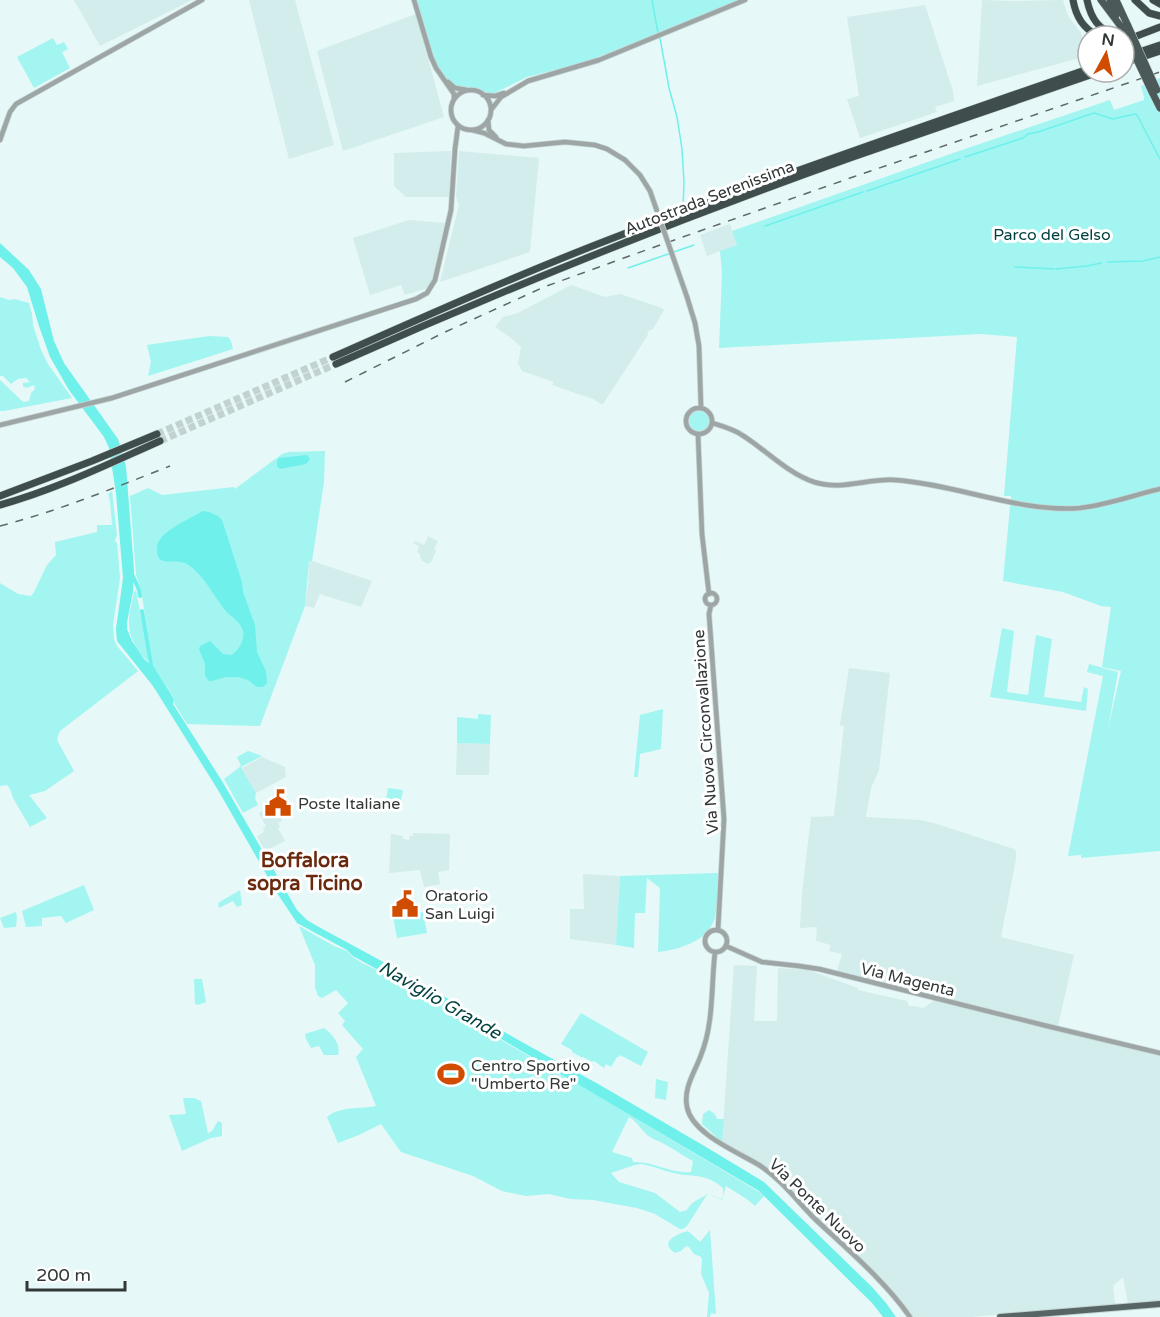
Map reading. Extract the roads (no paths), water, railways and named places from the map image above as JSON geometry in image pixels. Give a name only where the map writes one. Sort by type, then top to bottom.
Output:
[{"type":"highway","points":[[1073,0],[1078,18],[1083,24]]},
{"type":"highway","points":[[1087,0],[1089,11],[1097,24]]},
{"type":"highway","points":[[1101,0],[1122,24]]},
{"type":"highway","points":[[1110,0],[1123,24]]},
{"type":"highway","points":[[1116,0],[1124,24]]},
{"type":"highway","points":[[1122,0],[1125,24]]},
{"type":"highway","points":[[1135,0],[1149,13],[1160,16]]},
{"type":"highway","points":[[1153,0],[1160,4]]},
{"type":"highway","points":[[1136,36],[1160,27]]},
{"type":"highway","points":[[1136,53],[1160,45]]},
{"type":"highway","points":[[1136,50],[1156,93],[1160,108]]},
{"type":"highway","points":[[1136,59],[1160,51]]},
{"type":"highway","name":"Autostrada Serenissima","points":[[1076,73],[846,153],[620,236],[472,295],[334,360],[708,211],[1076,80]]},
{"type":"highway","points":[[0,495],[159,438],[99,468],[0,505]]},
{"type":"main road","points":[[1000,1317],[1160,1304]]},
{"type":"street","points":[[0,140],[10,112],[16,104],[202,0]]},
{"type":"street","points":[[414,0],[431,57],[454,94],[454,99]]},
{"type":"street","points":[[483,95],[495,96],[528,81],[599,60],[745,0]]},
{"type":"street","points":[[443,79],[455,88],[478,92],[488,100],[489,130],[497,140]]},
{"type":"street","points":[[471,91],[459,94],[454,99],[451,106],[453,119],[458,126],[466,130],[478,129],[488,120]]},
{"type":"street","points":[[490,110],[509,91]]},
{"type":"street","points":[[0,425],[123,394],[416,299],[427,292],[435,280],[451,210],[458,126]]},
{"type":"street","points":[[456,140],[466,130]]},
{"type":"street","points":[[472,130],[506,144],[524,146],[564,142],[595,145],[625,160],[640,175],[650,191],[695,323],[699,346],[701,408]]},
{"type":"street","points":[[701,408],[711,415],[712,423],[706,432],[698,434],[688,428],[686,421],[690,412],[701,408]]},
{"type":"street","points":[[712,423],[740,433],[801,476],[829,486],[896,480],[1025,504],[1063,508],[1092,506],[1160,489]]},
{"type":"street","points":[[698,434],[702,534],[709,594],[706,602],[711,605],[716,603],[717,599],[714,594],[709,594]]},
{"type":"street","name":"Via Nuova Circonvallazione","points":[[711,605],[709,614],[724,819],[718,929]]},
{"type":"street","points":[[721,930],[726,935],[726,946],[721,951],[715,952],[708,949],[706,936],[711,931],[721,930]]},
{"type":"street","name":"Via Magenta","points":[[726,946],[762,962],[819,969],[1160,1053]]},
{"type":"street","name":"Via Ponte Nuovo","points":[[715,952],[707,1039],[686,1091],[690,1116],[709,1136],[774,1176],[891,1293],[910,1317]]},
{"type":"water","points":[[0,243],[29,270],[41,289],[54,341],[64,363],[118,439],[126,466],[134,570],[133,592],[127,622],[132,641],[144,659],[154,667],[174,699],[173,704],[222,781],[297,910],[317,926],[600,1085],[764,1182],[872,1287],[896,1317],[883,1317],[872,1303],[759,1191],[469,1020],[297,923],[153,686],[117,641],[116,629],[123,578],[116,493],[109,448],[104,437],[69,390],[50,357],[27,287],[13,268],[0,257]]},
{"type":"water","points":[[307,455],[310,459],[306,464],[280,469],[277,466],[279,458]]},
{"type":"water","points":[[203,511],[218,516],[222,520],[255,625],[257,652],[266,671],[267,683],[263,687],[257,687],[248,680],[238,677],[209,681],[205,676],[205,664],[200,646],[210,641],[223,654],[232,655],[242,641],[242,628],[193,569],[182,562],[162,561],[157,554],[159,541],[163,536]]},
{"type":"waterway","points":[[652,0],[658,33]]},
{"type":"waterway","points":[[660,38],[682,149],[683,208]]},
{"type":"waterway","points":[[965,157],[1094,113],[1113,119],[1137,115],[1160,159]]},
{"type":"waterway","points":[[867,191],[960,159]]},
{"type":"waterway","points":[[765,226],[863,192]]},
{"type":"waterway","points":[[628,268],[694,245]]},
{"type":"waterway","points":[[1108,262],[1143,261],[1160,257]]},
{"type":"waterway","points":[[1056,269],[1101,263]]},
{"type":"waterway","points":[[1015,267],[1054,269]]},
{"type":"waterway","name":"Naviglio Grande","points":[[132,574],[140,596]]},
{"type":"waterway","name":"Naviglio Grande","points":[[142,611],[152,670]]},
{"type":"tunnel","points":[[157,434],[333,357]]},
{"type":"tunnel","points":[[160,441],[336,364]]},
{"type":"railway","points":[[345,382],[443,333],[544,287],[853,177],[1160,72]]},
{"type":"railway","points":[[0,526],[65,506],[170,466]]},
{"type":"place","name":"Poste Italiane","points":[[278,803]]},
{"type":"place","name":"Oratorio San Luigi","points":[[405,904]]},
{"type":"place","name":"Centro Sportivo \"Umberto Re\"","points":[[451,1074]]},
{"type":"district","name":"Boffalora sopra Ticino","points":[[305,872]]},
{"type":"park label","name":"Parco del Gelso","points":[[1052,234]]}]
